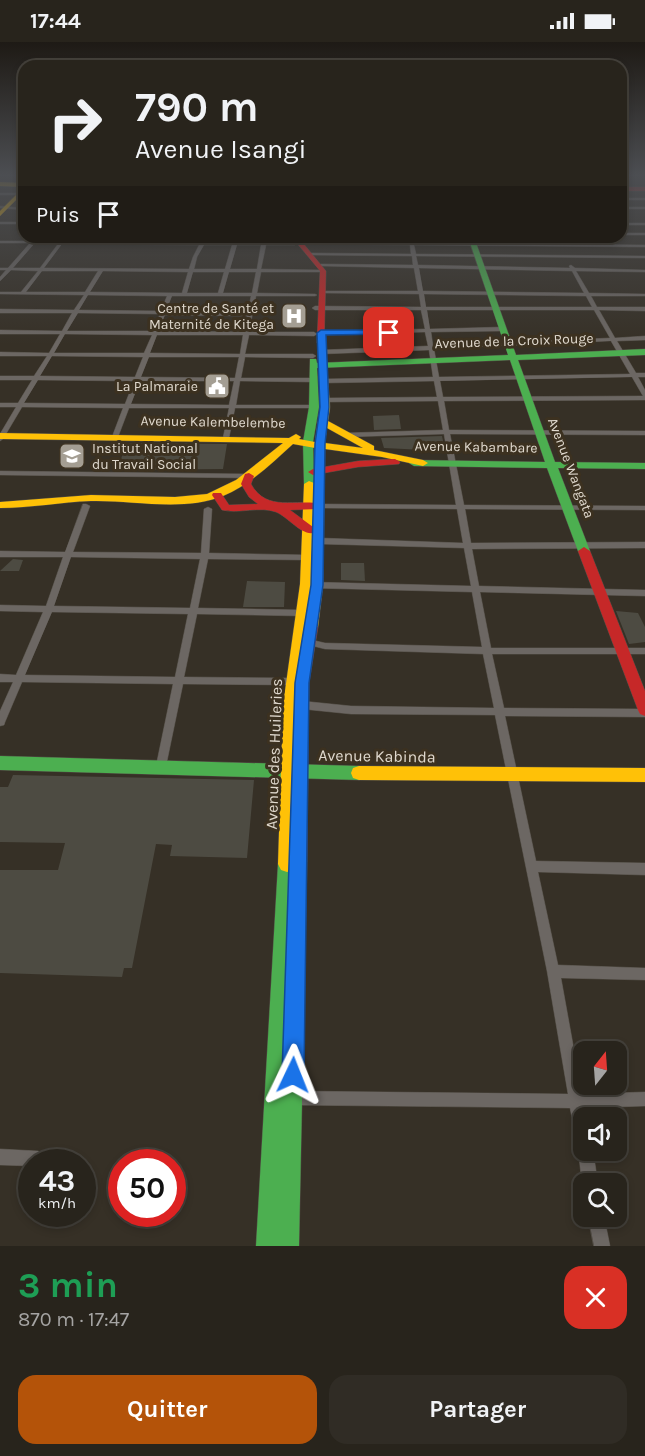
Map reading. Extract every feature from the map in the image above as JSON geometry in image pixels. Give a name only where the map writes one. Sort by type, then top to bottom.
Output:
[{"type":"main road","points":[[297,243],[320,269]]},
{"type":"main road","points":[[298,243],[310,254],[320,269]]},
{"type":"main road","name":"Avenue Wangata","points":[[476,252],[539,433],[645,711]]},
{"type":"main road","name":"Avenue des Huileries","points":[[287,1246],[292,1098],[295,772],[292,682],[303,613],[320,541],[315,506],[314,443],[319,404],[316,300],[320,269]]},
{"type":"main road","name":"Avenue de la Croix Rouge","points":[[318,367],[432,355],[510,352],[645,352]]},
{"type":"main road","points":[[0,505],[31,505],[90,498],[183,499],[217,495],[249,476],[316,423],[382,454]]},
{"type":"main road","name":"Avenue Kalembelembe","points":[[0,437],[226,438],[292,441],[382,454],[423,463]]},
{"type":"main road","name":"Avenue Kabambare","points":[[314,472],[358,464],[645,466]]},
{"type":"main road","points":[[249,476],[246,484],[249,491],[260,502],[299,520],[309,530]]},
{"type":"main road","points":[[217,495],[226,508],[315,506]]},
{"type":"main road","name":"Avenue des Huileries","points":[[268,1246],[288,848],[302,705],[302,683],[308,642],[311,585],[307,557],[309,530],[315,506]]},
{"type":"main road","name":"Avenue Kabinda","points":[[0,763],[161,766],[295,772],[645,775]]},
{"type":"street","points":[[627,234],[645,234]]},
{"type":"street","points":[[0,242],[18,240]]},
{"type":"street","points":[[0,280],[32,243]]},
{"type":"street","points":[[23,293],[60,243]]},
{"type":"street","points":[[184,295],[202,243]]},
{"type":"street","points":[[220,295],[234,243]]},
{"type":"street","points":[[226,438],[243,355],[248,314],[264,243]]},
{"type":"street","points":[[310,254],[476,252],[559,245],[642,246],[645,255],[565,256],[476,252],[365,243]]},
{"type":"street","points":[[412,245],[487,651],[553,971],[577,1107]]},
{"type":"street","points":[[0,405],[288,407],[442,399],[645,397],[559,245]]},
{"type":"street","points":[[0,269],[259,271],[416,266],[476,252],[573,269],[645,272]]},
{"type":"street","points":[[0,437],[101,270]]},
{"type":"street","points":[[316,300],[420,292],[645,295]]},
{"type":"street","points":[[0,293],[253,295],[423,309],[645,309]]},
{"type":"street","points":[[116,437],[153,333],[170,294]]},
{"type":"street","points":[[0,311],[248,314]]},
{"type":"street","points":[[0,332],[245,334],[503,329]]},
{"type":"street","points":[[510,352],[613,339],[645,338]]},
{"type":"street","points":[[0,354],[243,355],[318,367],[437,380],[645,375]]},
{"type":"street","points":[[0,378],[238,380],[318,367]]},
{"type":"street","points":[[344,435],[446,432],[645,433]]},
{"type":"street","points":[[0,473],[249,476]]},
{"type":"street","points":[[0,722],[49,608],[86,506]]},
{"type":"street","points":[[315,506],[645,508]]},
{"type":"street","points":[[161,766],[205,556],[208,509]]},
{"type":"street","points":[[320,541],[469,546],[645,545]]},
{"type":"street","points":[[0,554],[307,557]]},
{"type":"street","points":[[311,585],[645,593]]},
{"type":"street","points":[[0,608],[303,613]]},
{"type":"street","points":[[308,642],[325,646],[487,651],[645,651]]},
{"type":"street","points":[[0,678],[292,682]]},
{"type":"street","points":[[302,705],[351,710],[645,711]]},
{"type":"street","points":[[532,866],[645,869]]},
{"type":"street","points":[[553,971],[645,974]]},
{"type":"street","points":[[275,1097],[576,1101],[645,1099]]},
{"type":"street","points":[[0,1157],[18,1158]]},
{"type":"street","points":[[598,1227],[602,1246]]},
{"type":"building","points":[[399,415],[401,429],[374,430],[373,416]]},
{"type":"building","points":[[442,436],[445,451],[384,448],[381,438]]},
{"type":"building","points":[[122,443],[227,444],[223,469],[116,470],[123,454],[117,453]]},
{"type":"building","points":[[13,559],[23,560],[19,571],[0,571]]},
{"type":"building","points":[[341,563],[364,563],[365,581],[341,580]]},
{"type":"building","points":[[247,581],[285,582],[284,607],[243,607]]},
{"type":"building","points":[[616,611],[638,613],[645,627],[645,642],[629,644]]},
{"type":"building","points":[[13,775],[254,780],[247,858],[170,856],[172,845],[156,844],[132,968],[124,968],[122,977],[0,973],[0,870],[58,870],[65,843],[0,842],[0,787],[8,787]]},
{"type":"traffic: fast","points":[[473,243],[539,433],[584,551]]},
{"type":"traffic: fast","points":[[313,366],[645,352]]},
{"type":"traffic: fast","points":[[309,484],[308,442],[314,407],[313,361]]},
{"type":"traffic: fast","points":[[414,463],[645,466]]},
{"type":"traffic: fast","points":[[0,763],[359,773]]},
{"type":"traffic: fast","points":[[287,1246],[298,861]]},
{"type":"traffic: fast","points":[[268,1246],[287,864]]},
{"type":"traffic: slow","points":[[311,627],[317,585],[320,444],[325,407],[321,343]]},
{"type":"traffic: slow","points":[[323,422],[370,448]]},
{"type":"traffic: slow","points":[[0,436],[276,439],[382,454],[423,463]]},
{"type":"traffic: slow","points":[[0,505],[91,498],[175,500],[207,497],[230,489],[296,437]]},
{"type":"traffic: slow","points":[[287,864],[290,705],[306,584],[309,484]]},
{"type":"traffic: slow","points":[[359,773],[645,775]]},
{"type":"traffic: jam","points":[[300,243],[323,271],[321,343]]},
{"type":"traffic: jam","points":[[313,472],[358,464],[395,462]]},
{"type":"traffic: jam","points":[[249,476],[246,484],[253,495],[262,502],[292,516],[309,530]]},
{"type":"traffic: jam","points":[[217,495],[226,508],[318,506]]},
{"type":"traffic: jam","points":[[584,551],[645,710]]},
{"type":"traffic: jam","points":[[298,861],[302,683],[311,627]]},
{"type":"place","name":"Centre de Santé et Maternité de Kitega","points":[[294,316]]},
{"type":"place","name":"La Palmaraie","points":[[217,386]]},
{"type":"place","name":"Institut National du Travail Social","points":[[72,456]]},
{"type":"route","points":[[293,1075],[302,683],[317,585],[320,444],[325,407],[321,333],[389,333]]}]
